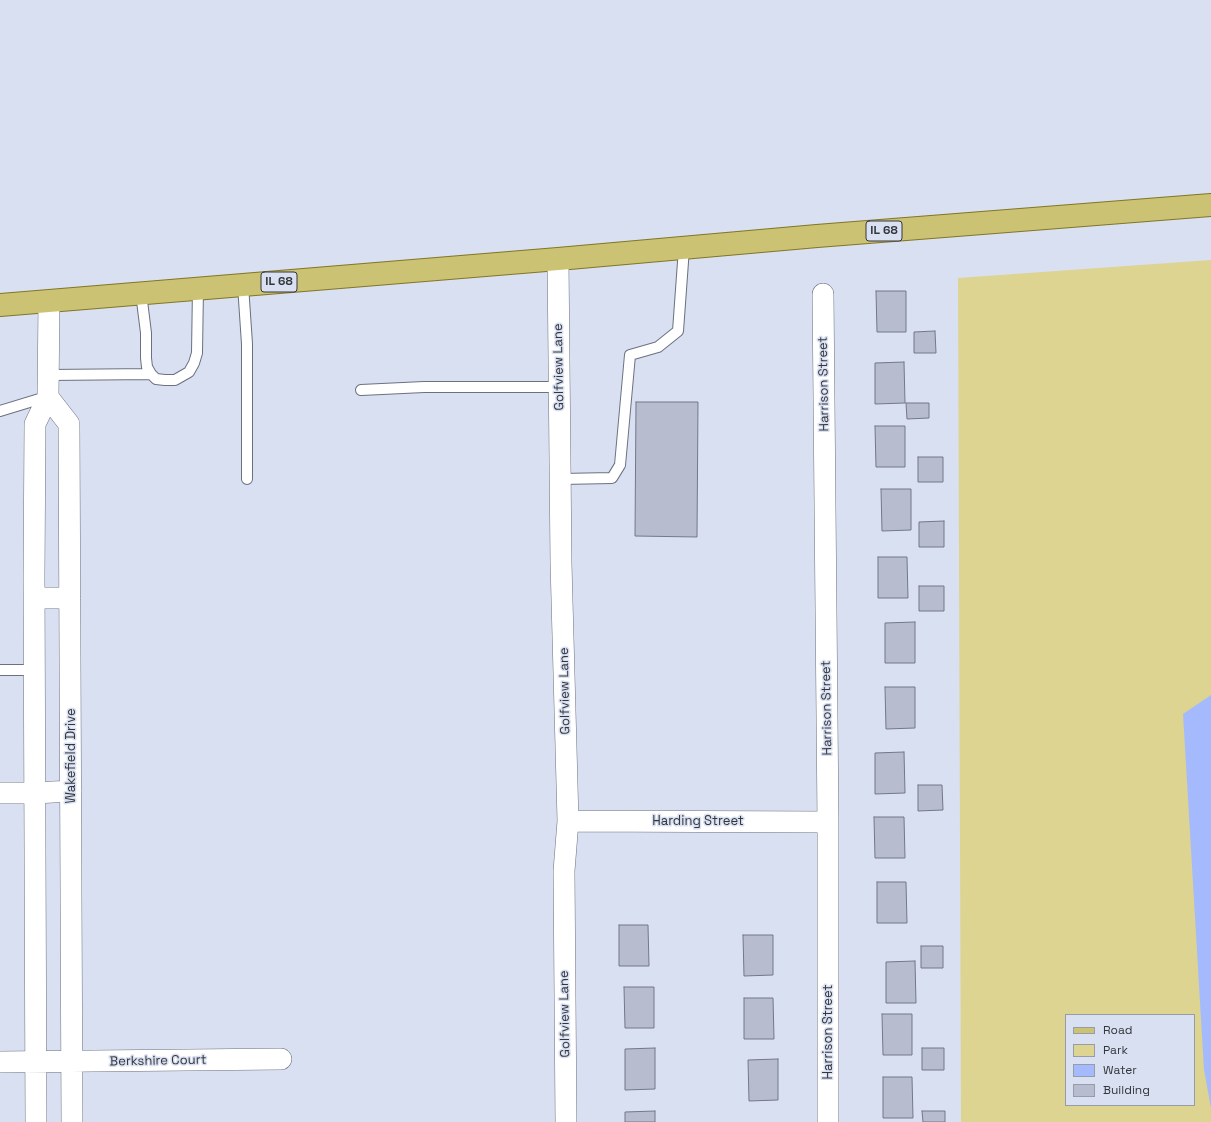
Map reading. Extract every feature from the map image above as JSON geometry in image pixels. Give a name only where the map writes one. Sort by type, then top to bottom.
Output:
[{"type":"main road","name":"IL 68","points":[[0,305],[1211,205]]},
{"type":"street","name":"Golfview Lane","points":[[558,259],[562,563],[568,821],[564,871],[566,1122]]},
{"type":"street","name":"Harrison Street","points":[[823,294],[828,822],[828,1122]]},
{"type":"street","points":[[36,1122],[34,670],[35,424],[48,396],[49,300]]},
{"type":"street","name":"Wakefield Drive","points":[[48,396],[69,424],[72,1122]]},
{"type":"street","points":[[34,598],[70,598]]},
{"type":"street","points":[[0,793],[71,791]]},
{"type":"street","name":"Harding Street","points":[[568,821],[828,822]]},
{"type":"street","name":"Berkshire Court","points":[[0,1062],[281,1059]]},
{"type":"lane","points":[[561,479],[612,478],[620,465],[630,355],[658,347],[678,331],[684,248]]},
{"type":"lane","points":[[243,285],[247,344],[247,479]]},
{"type":"lane","points":[[141,293],[146,333],[147,367],[156,379],[175,380],[189,372],[197,353],[198,288]]},
{"type":"lane","points":[[48,375],[151,374]]},
{"type":"lane","points":[[361,390],[424,387],[560,387]]},
{"type":"lane","points":[[0,411],[48,396]]},
{"type":"lane","points":[[0,670],[34,670]]},
{"type":"green space","points":[[1211,260],[1211,1122],[961,1122],[958,278]]},
{"type":"water","points":[[1211,695],[1211,1108],[1204,1070],[1183,714]]},
{"type":"building","points":[[876,291],[906,291],[906,332],[877,332]]},
{"type":"building","points":[[935,331],[936,353],[914,353],[914,332]]},
{"type":"building","points":[[904,362],[905,403],[875,404],[875,363]]},
{"type":"building","points":[[636,402],[698,402],[697,537],[635,536]]},
{"type":"building","points":[[906,403],[929,403],[929,418],[907,419]]},
{"type":"building","points":[[875,426],[905,426],[905,467],[876,467]]},
{"type":"building","points":[[918,457],[943,457],[943,482],[918,482]]},
{"type":"building","points":[[881,489],[911,489],[911,530],[882,531]]},
{"type":"building","points":[[944,521],[944,547],[919,547],[919,522]]},
{"type":"building","points":[[878,557],[907,557],[908,598],[878,598]]},
{"type":"building","points":[[919,586],[944,586],[944,611],[919,611]]},
{"type":"building","points":[[915,622],[915,663],[885,663],[885,623]]},
{"type":"building","points":[[885,687],[915,687],[915,728],[886,729]]},
{"type":"building","points":[[904,752],[905,793],[875,794],[875,753]]},
{"type":"building","points":[[918,785],[942,785],[943,810],[918,811]]},
{"type":"building","points":[[874,817],[904,817],[905,858],[875,858]]},
{"type":"building","points":[[877,882],[906,882],[907,923],[877,923]]},
{"type":"building","points":[[619,925],[648,925],[649,966],[619,966]]},
{"type":"building","points":[[743,935],[773,935],[773,975],[744,976]]},
{"type":"building","points":[[921,946],[943,946],[943,968],[921,968]]},
{"type":"building","points":[[915,961],[916,1003],[886,1003],[886,962]]},
{"type":"building","points":[[624,987],[654,987],[654,1028],[625,1028]]},
{"type":"building","points":[[744,998],[773,998],[774,1039],[744,1039]]},
{"type":"building","points":[[882,1014],[912,1014],[912,1055],[883,1055]]},
{"type":"building","points":[[655,1048],[655,1089],[625,1090],[625,1049]]},
{"type":"building","points":[[922,1048],[944,1048],[944,1070],[922,1070]]},
{"type":"building","points":[[778,1059],[778,1100],[749,1101],[748,1060]]},
{"type":"building","points":[[883,1077],[912,1077],[913,1118],[883,1118]]},
{"type":"building","points":[[655,1111],[655,1122],[625,1122],[625,1112]]},
{"type":"building","points":[[922,1111],[945,1111],[945,1122],[923,1122]]}]
